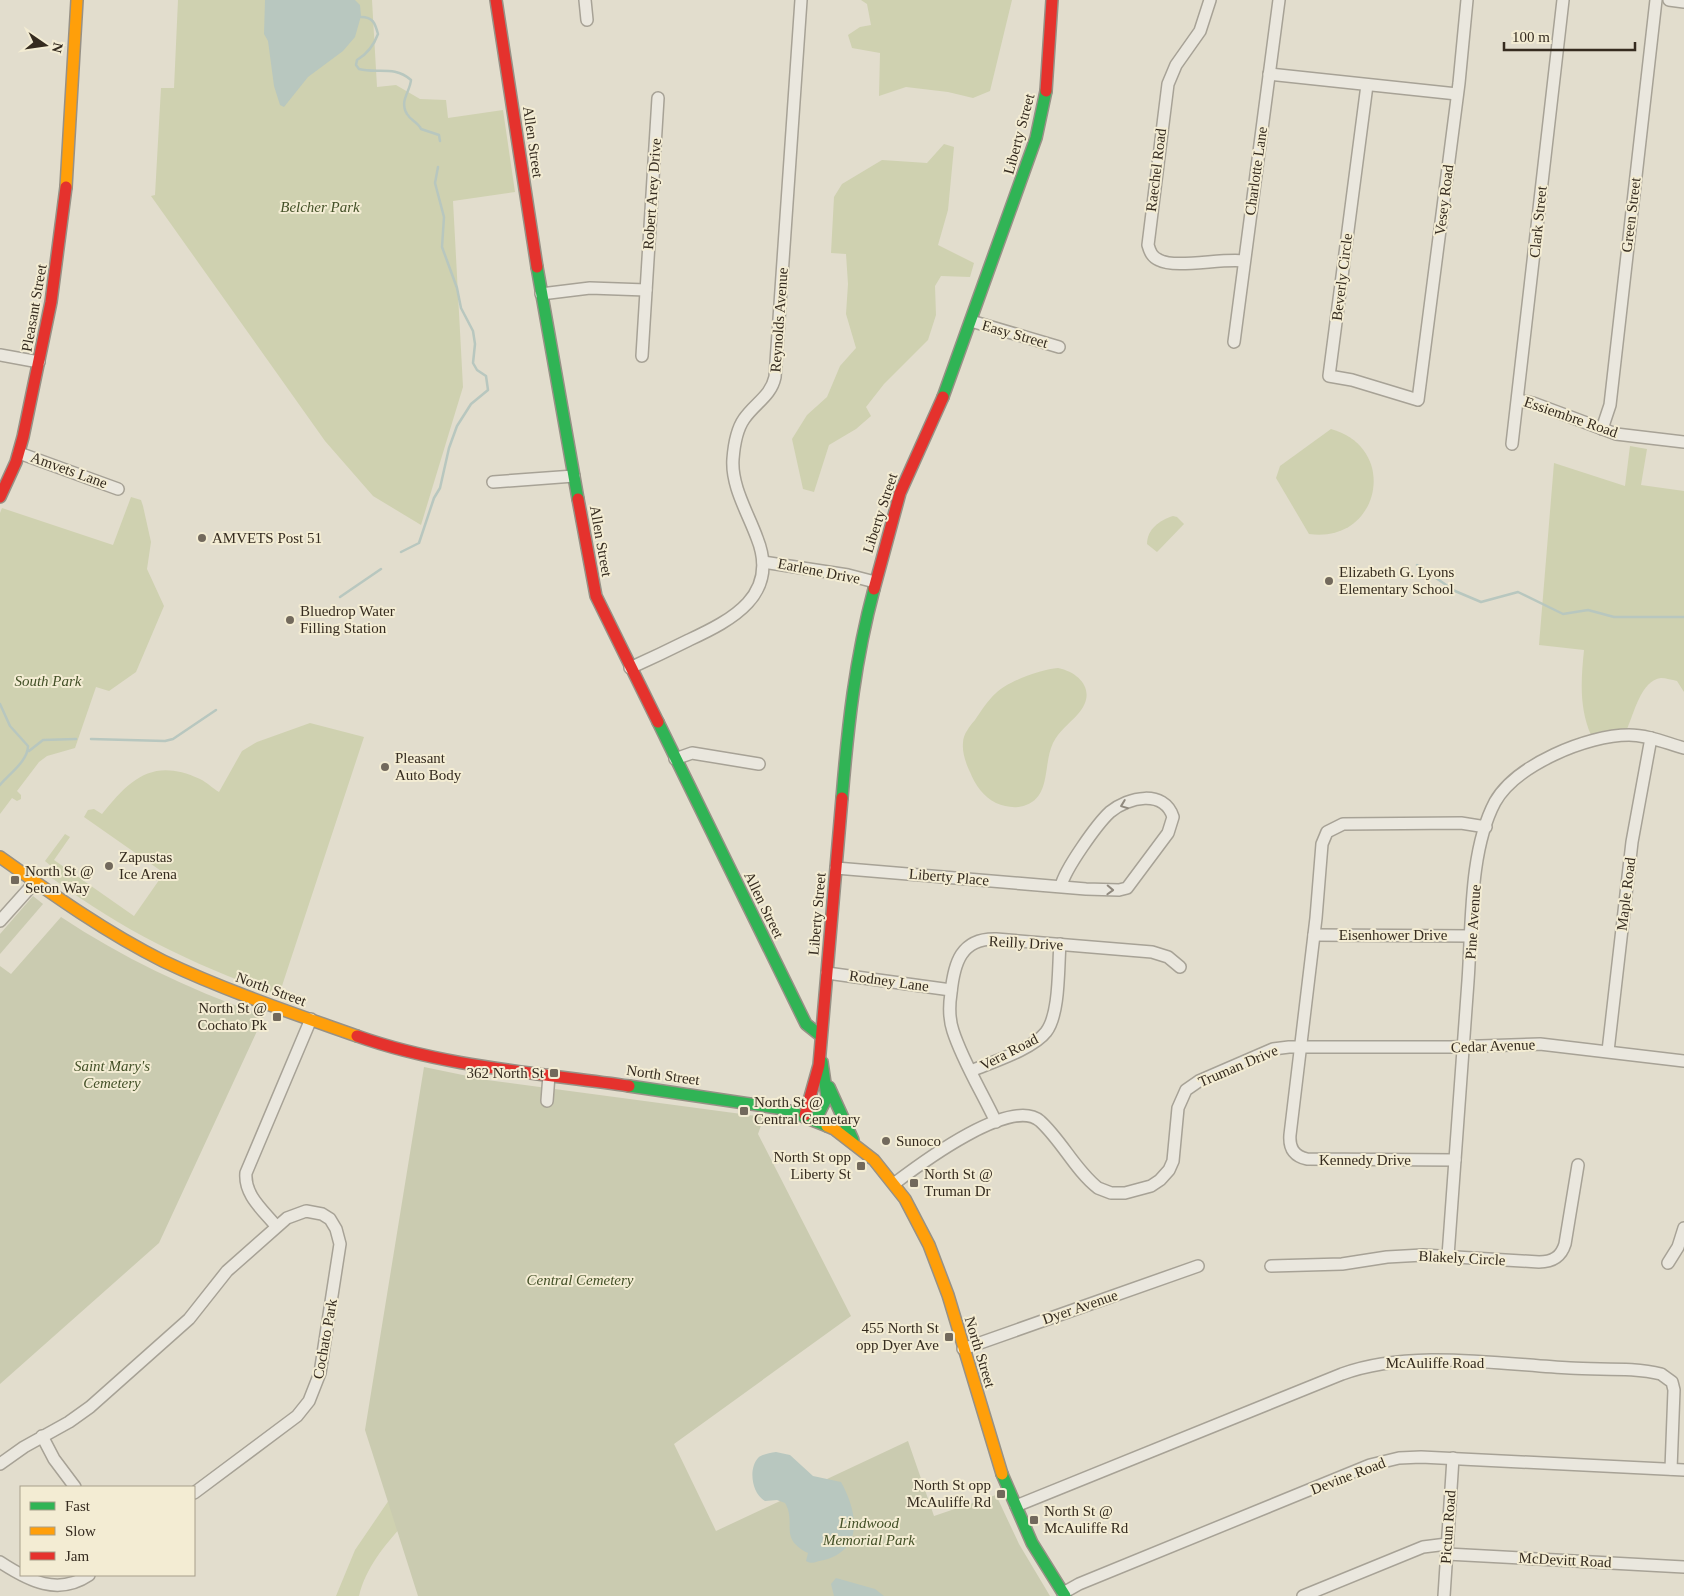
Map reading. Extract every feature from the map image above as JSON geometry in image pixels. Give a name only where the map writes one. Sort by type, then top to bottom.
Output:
[{"type":"main road","name":"Pleasant Street","points":[[0,498],[19,453],[39,362],[61,238],[78,0]]},
{"type":"main road","name":"Allen Street","points":[[496,0],[542,294],[596,596],[806,1024],[812,1032],[821,1036]]},
{"type":"main road","name":"Liberty Street","points":[[811,1117],[820,1054],[852,681],[875,582],[902,488],[937,412],[1025,174],[1040,125],[1047,78],[1052,0]]},
{"type":"main road","name":"North Street","points":[[0,857],[94,922],[162,960],[228,990],[311,1019],[409,1051],[475,1064],[763,1105],[811,1117],[853,1140],[876,1161],[895,1183],[930,1244],[993,1447],[1016,1506],[1038,1552],[1064,1595]]},
{"type":"main road","name":"Liberty Street","points":[[811,1117],[827,1101],[828,1084],[820,1054]]},
{"type":"main road","points":[[828,1084],[853,1140]]},
{"type":"street","points":[[586,0],[587,20]]},
{"type":"street","name":"Reynolds Avenue","points":[[630,668],[717,627],[741,612],[751,601],[760,584],[764,562],[760,545],[738,490],[733,459],[743,420],[769,392],[775,377],[801,0]]},
{"type":"street","name":"Raechel Road","points":[[1210,0],[1200,31],[1176,65],[1168,84],[1148,245],[1154,257],[1168,263],[1227,259],[1244,260]]},
{"type":"street","name":"Charlotte Lane","points":[[1234,342],[1279,0]]},
{"type":"street","name":"Vesey Road","points":[[1418,400],[1457,94],[1467,0]]},
{"type":"street","name":"Clark Street","points":[[1512,444],[1563,0]]},
{"type":"street","name":"Green Street","points":[[1602,429],[1610,405],[1656,0]]},
{"type":"street","points":[[1669,0],[1684,2]]},
{"type":"street","points":[[1269,74],[1457,94]]},
{"type":"street","name":"Beverly Circle","points":[[1367,85],[1328,376],[1352,380],[1418,400]]},
{"type":"street","name":"Robert Arey Drive","points":[[642,356],[658,98]]},
{"type":"street","points":[[542,294],[590,288],[646,290]]},
{"type":"street","name":"Easy Street","points":[[971,321],[1058,347]]},
{"type":"street","points":[[0,355],[39,362]]},
{"type":"street","name":"Essiembre Road","points":[[1518,400],[1533,402],[1602,429],[1627,436],[1684,442]]},
{"type":"street","name":"Amvets Lane","points":[[19,453],[118,488]]},
{"type":"street","points":[[493,482],[574,476]]},
{"type":"street","name":"Earlene Drive","points":[[764,562],[820,570],[875,582]]},
{"type":"street","name":"Pine Avenue","points":[[1448,1256],[1476,872],[1492,808],[1512,781],[1532,767],[1565,751],[1599,739],[1628,735],[1651,738],[1684,748]]},
{"type":"street","name":"Maple Road","points":[[1608,1051],[1632,842],[1651,738]]},
{"type":"street","points":[[676,759],[692,754],[758,764]]},
{"type":"street","name":"Liberty Place","points":[[836,868],[1109,890],[1127,888],[1171,829],[1173,817],[1167,805],[1157,799],[1148,798],[1124,804],[1111,811],[1066,872],[1061,886]]},
{"type":"street","name":"Truman Drive","points":[[895,1183],[949,1146],[1015,1114],[1025,1114],[1034,1117],[1048,1129],[1094,1185],[1111,1193],[1130,1192],[1151,1186],[1164,1177],[1169,1170],[1174,1156],[1179,1103],[1190,1087],[1268,1051],[1284,1047],[1300,1047],[1314,935],[1322,844],[1327,832],[1334,826],[1348,824],[1461,823],[1486,827]]},
{"type":"street","points":[[0,921],[35,882]]},
{"type":"street","name":"Eisenhower Drive","points":[[1314,935],[1472,936]]},
{"type":"street","name":"Reilly Drive","points":[[996,1122],[951,1025],[951,990],[954,968],[960,956],[978,941],[996,939],[1158,953],[1168,957],[1180,967]]},
{"type":"street","name":"Vera Road","points":[[971,1071],[1030,1045],[1046,1032],[1054,1012],[1060,944]]},
{"type":"street","name":"Rodney Lane","points":[[827,973],[951,990]]},
{"type":"street","points":[[276,1226],[250,1194],[246,1184],[246,1173],[311,1019]]},
{"type":"street","name":"Cedar Avenue","points":[[1300,1047],[1464,1047],[1540,1044],[1684,1061]]},
{"type":"street","name":"Kennedy Drive","points":[[1300,1047],[1289,1140],[1292,1149],[1298,1156],[1312,1160],[1455,1160]]},
{"type":"street","points":[[547,1101],[549,1075]]},
{"type":"street","name":"Blakely Circle","points":[[1271,1266],[1342,1264],[1393,1256],[1448,1256],[1539,1262],[1558,1258],[1565,1244],[1578,1166]]},
{"type":"street","name":"Cochato Park","points":[[4,1461],[42,1436],[69,1422],[90,1407],[189,1319],[221,1278],[276,1226],[291,1215],[312,1211],[330,1219],[338,1234],[339,1250],[316,1388],[306,1406],[297,1416],[195,1492]]},
{"type":"street","points":[[1668,1263],[1678,1247],[1684,1228]]},
{"type":"street","name":"Dyer Avenue","points":[[963,1349],[1198,1266]]},
{"type":"street","name":"McAuliffe Road","points":[[1016,1506],[1342,1374],[1372,1364],[1394,1361],[1452,1361],[1661,1374],[1672,1382],[1674,1390],[1671,1469]]},
{"type":"street","points":[[42,1436],[54,1459],[74,1486]]},
{"type":"street","name":"Devine Road","points":[[1064,1595],[1079,1584],[1378,1463],[1407,1457],[1684,1470]]},
{"type":"street","name":"Pictun Road","points":[[1444,1596],[1453,1458]]},
{"type":"street","name":"McDevitt Road","points":[[1304,1596],[1423,1547],[1684,1566]]},
{"type":"street","points":[[0,1562],[20,1574]]},
{"type":"street","points":[[23,1576],[34,1583],[54,1589],[74,1584],[87,1576]]},
{"type":"green space","name":"Belcher Park","points":[[178,0],[372,0],[377,87],[396,85],[420,99],[446,100],[448,118],[503,110],[515,192],[453,201],[463,387],[421,525],[373,496],[325,441],[151,196],[155,195],[161,88],[174,88]]},
{"type":"green space","points":[[861,0],[1012,0],[990,91],[973,98],[948,92],[906,87],[879,96],[880,53],[852,48],[848,35],[860,27],[871,25],[867,4]]},
{"type":"green space","points":[[944,144],[954,147],[948,210],[938,245],[974,263],[970,277],[941,276],[935,286],[936,315],[928,340],[884,384],[866,407],[871,416],[856,429],[829,445],[814,492],[803,489],[792,439],[807,415],[827,397],[840,366],[856,348],[846,314],[848,284],[846,254],[831,253],[834,197],[842,184],[882,160],[927,163]]},
{"type":"green space","points":[[1331,429],[1353,439],[1367,455],[1373,473],[1372,492],[1365,510],[1352,524],[1333,533],[1309,534],[1276,478],[1280,466]]},
{"type":"green space","points":[[1630,446],[1647,449],[1641,485],[1684,491],[1684,692],[1677,681],[1661,678],[1654,680],[1643,691],[1627,729],[1602,731],[1591,735],[1584,714],[1583,704],[1584,650],[1539,645],[1554,463],[1625,486]]},
{"type":"green space","name":"South Park","points":[[131,497],[141,500],[143,506],[151,542],[147,569],[164,606],[136,672],[109,691],[96,687],[75,748],[47,756],[39,762],[17,791],[21,795],[21,799],[17,801],[12,798],[0,814],[0,513],[2,508],[113,545]]},
{"type":"green space","points":[[1173,516],[1177,517],[1184,524],[1157,552],[1147,544],[1149,534],[1163,520]]},
{"type":"green space","points":[[1058,668],[1074,674],[1080,679],[1086,692],[1084,706],[1055,739],[1050,751],[1043,787],[1034,801],[1015,807],[996,803],[980,790],[974,781],[963,750],[965,733],[987,702],[1008,684],[1026,676]]},
{"type":"green space","points":[[310,723],[364,737],[279,995],[184,957],[154,942],[96,909],[40,869],[48,872],[52,867],[45,861],[65,834],[70,837],[54,860],[134,916],[164,873],[84,817],[88,810],[94,809],[102,814],[133,782],[144,775],[156,771],[169,770],[183,773],[200,779],[219,792],[242,751],[257,742]]},
{"type":"green space","points":[[33,896],[43,904],[0,954],[0,934]]},
{"type":"green space","name":"Saint Mary's Cemetery","points":[[61,917],[109,947],[160,973],[211,996],[264,1016],[159,1243],[0,1384],[0,966],[11,974]]},
{"type":"green space","name":"Central Cemetery","points":[[424,1067],[487,1080],[764,1117],[758,1134],[851,1316],[674,1444],[716,1531],[908,1441],[934,1516],[996,1495],[1019,1544],[1050,1596],[418,1596],[365,1430]]},
{"type":"green space","points":[[389,1500],[413,1514],[388,1542],[374,1562],[359,1596],[336,1596],[355,1550]]},
{"type":"shaded area","points":[[265,0],[355,0],[360,5],[361,16],[355,37],[343,51],[308,77],[284,107],[280,105],[274,86],[268,41],[264,34]]},
{"type":"shaded area","points":[[776,1452],[790,1455],[813,1476],[841,1482],[851,1505],[854,1528],[852,1538],[837,1555],[810,1563],[806,1561],[808,1553],[793,1542],[788,1510],[785,1503],[777,1500],[765,1501],[757,1493],[752,1475],[755,1463],[758,1458]]},
{"type":"shaded area","points":[[836,1578],[875,1589],[884,1596],[834,1596],[831,1584]]},
{"type":"waterway","points":[[361,17],[373,21],[378,34],[370,49],[357,60],[356,65],[359,69],[392,71],[405,75],[411,80],[404,101],[407,114],[421,129],[439,135],[440,141]]},
{"type":"waterway","points":[[401,552],[419,543],[434,498],[440,488],[449,448],[457,426],[471,404],[488,390],[486,376],[477,370],[473,363],[475,344],[473,331],[461,308],[457,288],[442,247],[444,217],[435,183],[438,167]]},
{"type":"waterway","points":[[1417,565],[1455,591],[1481,602],[1518,592],[1563,614],[1588,610],[1614,617],[1684,617]]},
{"type":"waterway","points":[[340,597],[381,569]]},
{"type":"waterway","points":[[0,704],[10,726],[28,746],[22,762],[0,785]]},
{"type":"waterway","points":[[91,739],[165,741],[173,739],[216,710]]},
{"type":"waterway","points":[[29,751],[43,740],[76,739]]},
{"type":"traffic: fast","points":[[943,397],[1036,138],[1046,91]]},
{"type":"traffic: fast","points":[[537,267],[578,499]]},
{"type":"traffic: fast","points":[[842,798],[853,693],[867,615],[874,589]]},
{"type":"traffic: fast","points":[[658,722],[806,1024],[821,1036]]},
{"type":"traffic: fast","points":[[816,1119],[827,1097],[822,1062]]},
{"type":"traffic: fast","points":[[629,1086],[784,1109],[827,1126]]},
{"type":"traffic: fast","points":[[829,1087],[853,1140]]},
{"type":"traffic: fast","points":[[1002,1474],[1032,1543],[1065,1596]]},
{"type":"traffic: slow","points":[[66,187],[77,0]]},
{"type":"traffic: slow","points":[[0,857],[59,899],[141,950],[235,992],[357,1036]]},
{"type":"traffic: slow","points":[[827,1126],[834,1129],[874,1160],[905,1199],[929,1245],[948,1295],[1002,1474]]},
{"type":"traffic: jam","points":[[496,0],[537,267]]},
{"type":"traffic: jam","points":[[1046,91],[1052,0]]},
{"type":"traffic: jam","points":[[0,497],[16,462],[23,437],[51,302],[66,187]]},
{"type":"traffic: jam","points":[[874,589],[900,493],[943,397]]},
{"type":"traffic: jam","points":[[578,499],[596,596],[658,722]]},
{"type":"traffic: jam","points":[[805,1115],[819,1065],[842,798]]},
{"type":"traffic: jam","points":[[357,1036],[390,1047],[458,1062],[629,1086]]},
{"type":"place","name":"AMVETS Post 51","points":[[202,538]]},
{"type":"place","name":"Elizabeth G. Lyons Elementary School","points":[[1329,581]]},
{"type":"place","name":"Bluedrop Water Filling Station","points":[[290,620]]},
{"type":"place","name":"Pleasant Auto Body","points":[[385,767]]},
{"type":"place","name":"Zapustas Ice Arena","points":[[109,866]]},
{"type":"place","name":"North St @ Seton Way","points":[[15,880]]},
{"type":"place","name":"North St @ Cochato Pk","points":[[277,1017]]},
{"type":"place","name":"362 North St","points":[[554,1073]]},
{"type":"place","name":"North St @ Central Cemetary","points":[[744,1111]]},
{"type":"place","name":"Sunoco","points":[[886,1141]]},
{"type":"place","name":"North St opp Liberty St","points":[[861,1166]]},
{"type":"place","name":"North St @ Truman Dr","points":[[914,1183]]},
{"type":"place","name":"455 North St opp Dyer Ave","points":[[949,1337]]},
{"type":"place","name":"North St opp McAuliffe Rd","points":[[1001,1494]]},
{"type":"place","name":"North St @ McAuliffe Rd","points":[[1034,1520]]},
{"type":"park label","name":"Lindwood Memorial Park","points":[[869,1532]]}]
